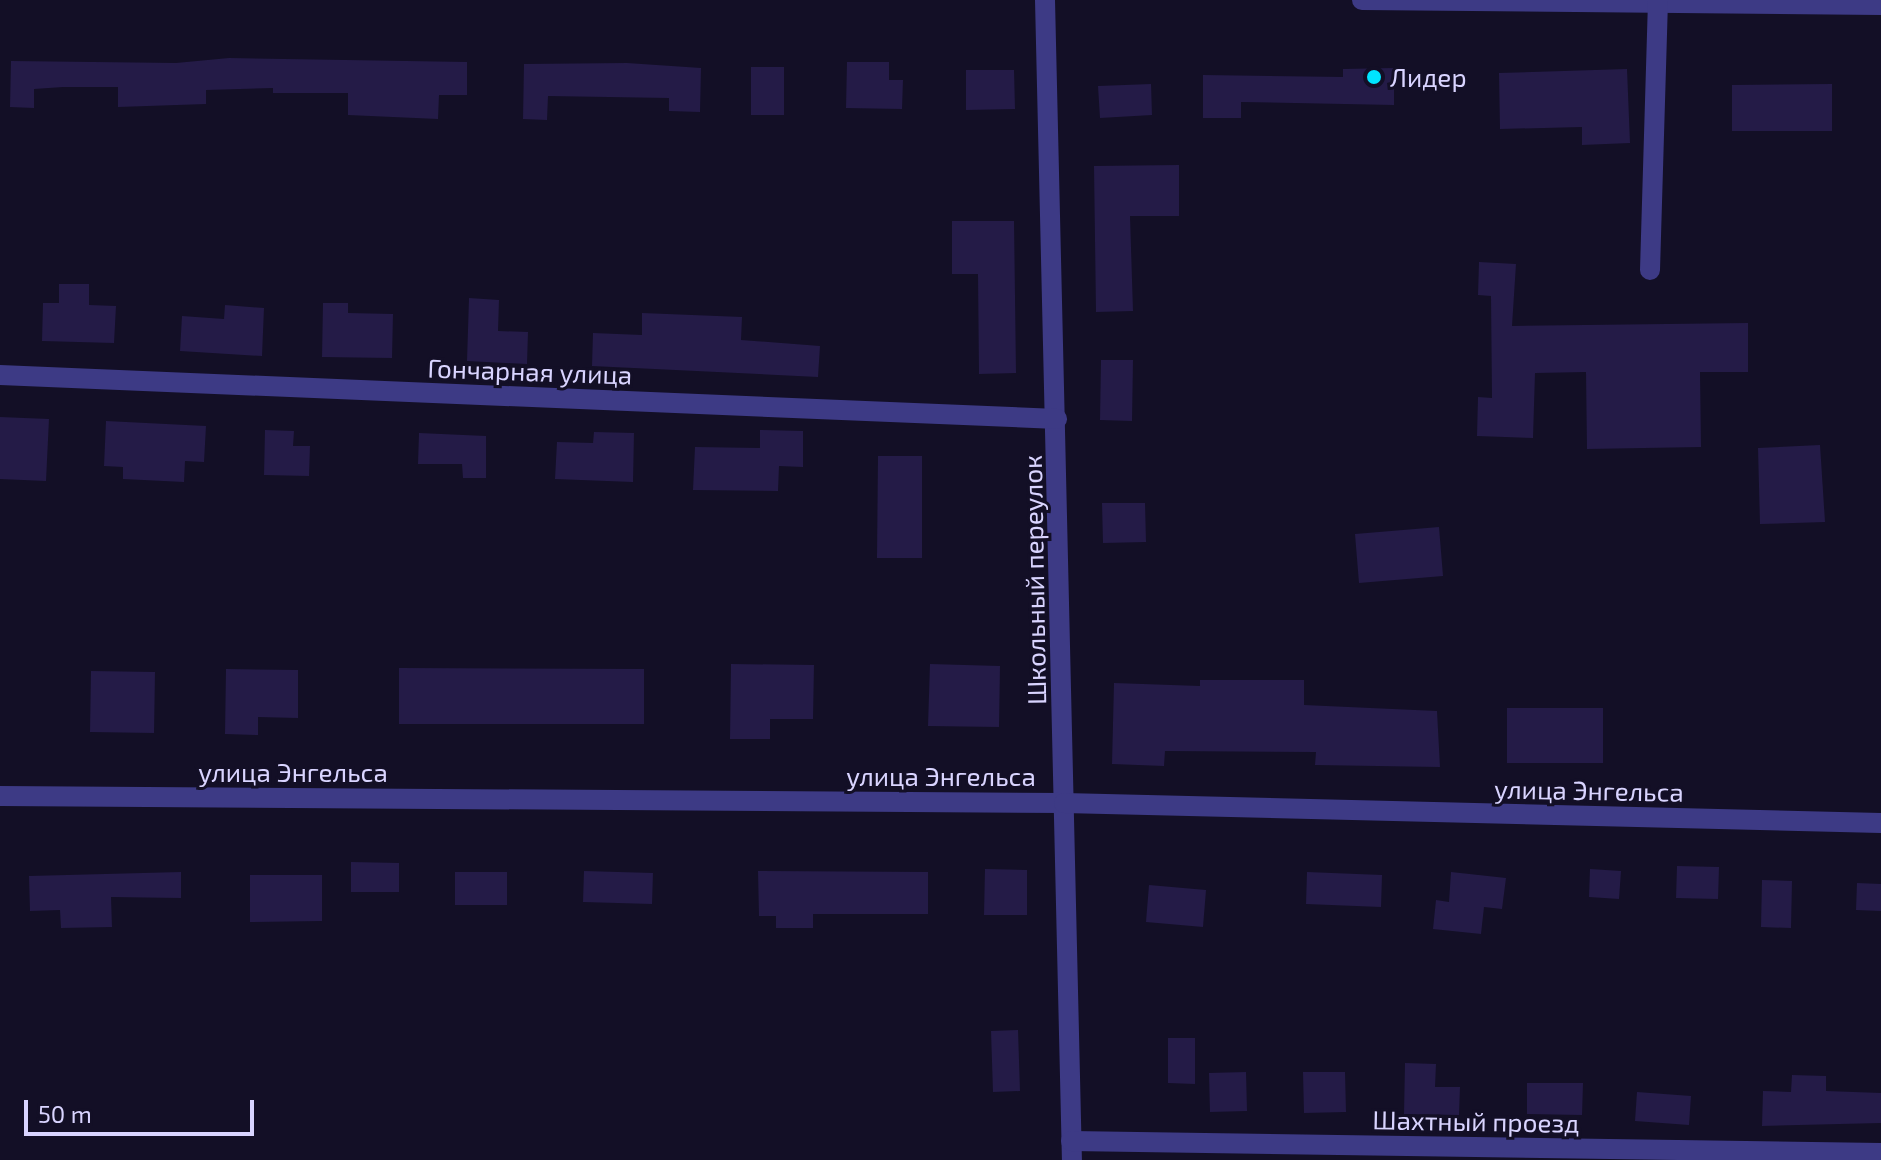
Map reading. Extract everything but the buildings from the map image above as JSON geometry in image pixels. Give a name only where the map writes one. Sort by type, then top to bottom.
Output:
[{"type":"street","name":"Школьный переулок","points":[[1045,0],[1057,419],[1071,1151]]},
{"type":"street","points":[[1362,0],[1881,5]]},
{"type":"street","points":[[1650,270],[1658,2]]},
{"type":"street","name":"Гончарная улица","points":[[0,375],[1057,419]]},
{"type":"street","name":"улица Энгельса","points":[[0,796],[1064,803],[1881,823]]},
{"type":"street","name":"Шахтный проезд","points":[[1071,1151],[1881,1153]]},
{"type":"place","name":"Лидер","points":[[1374,77]]}]
